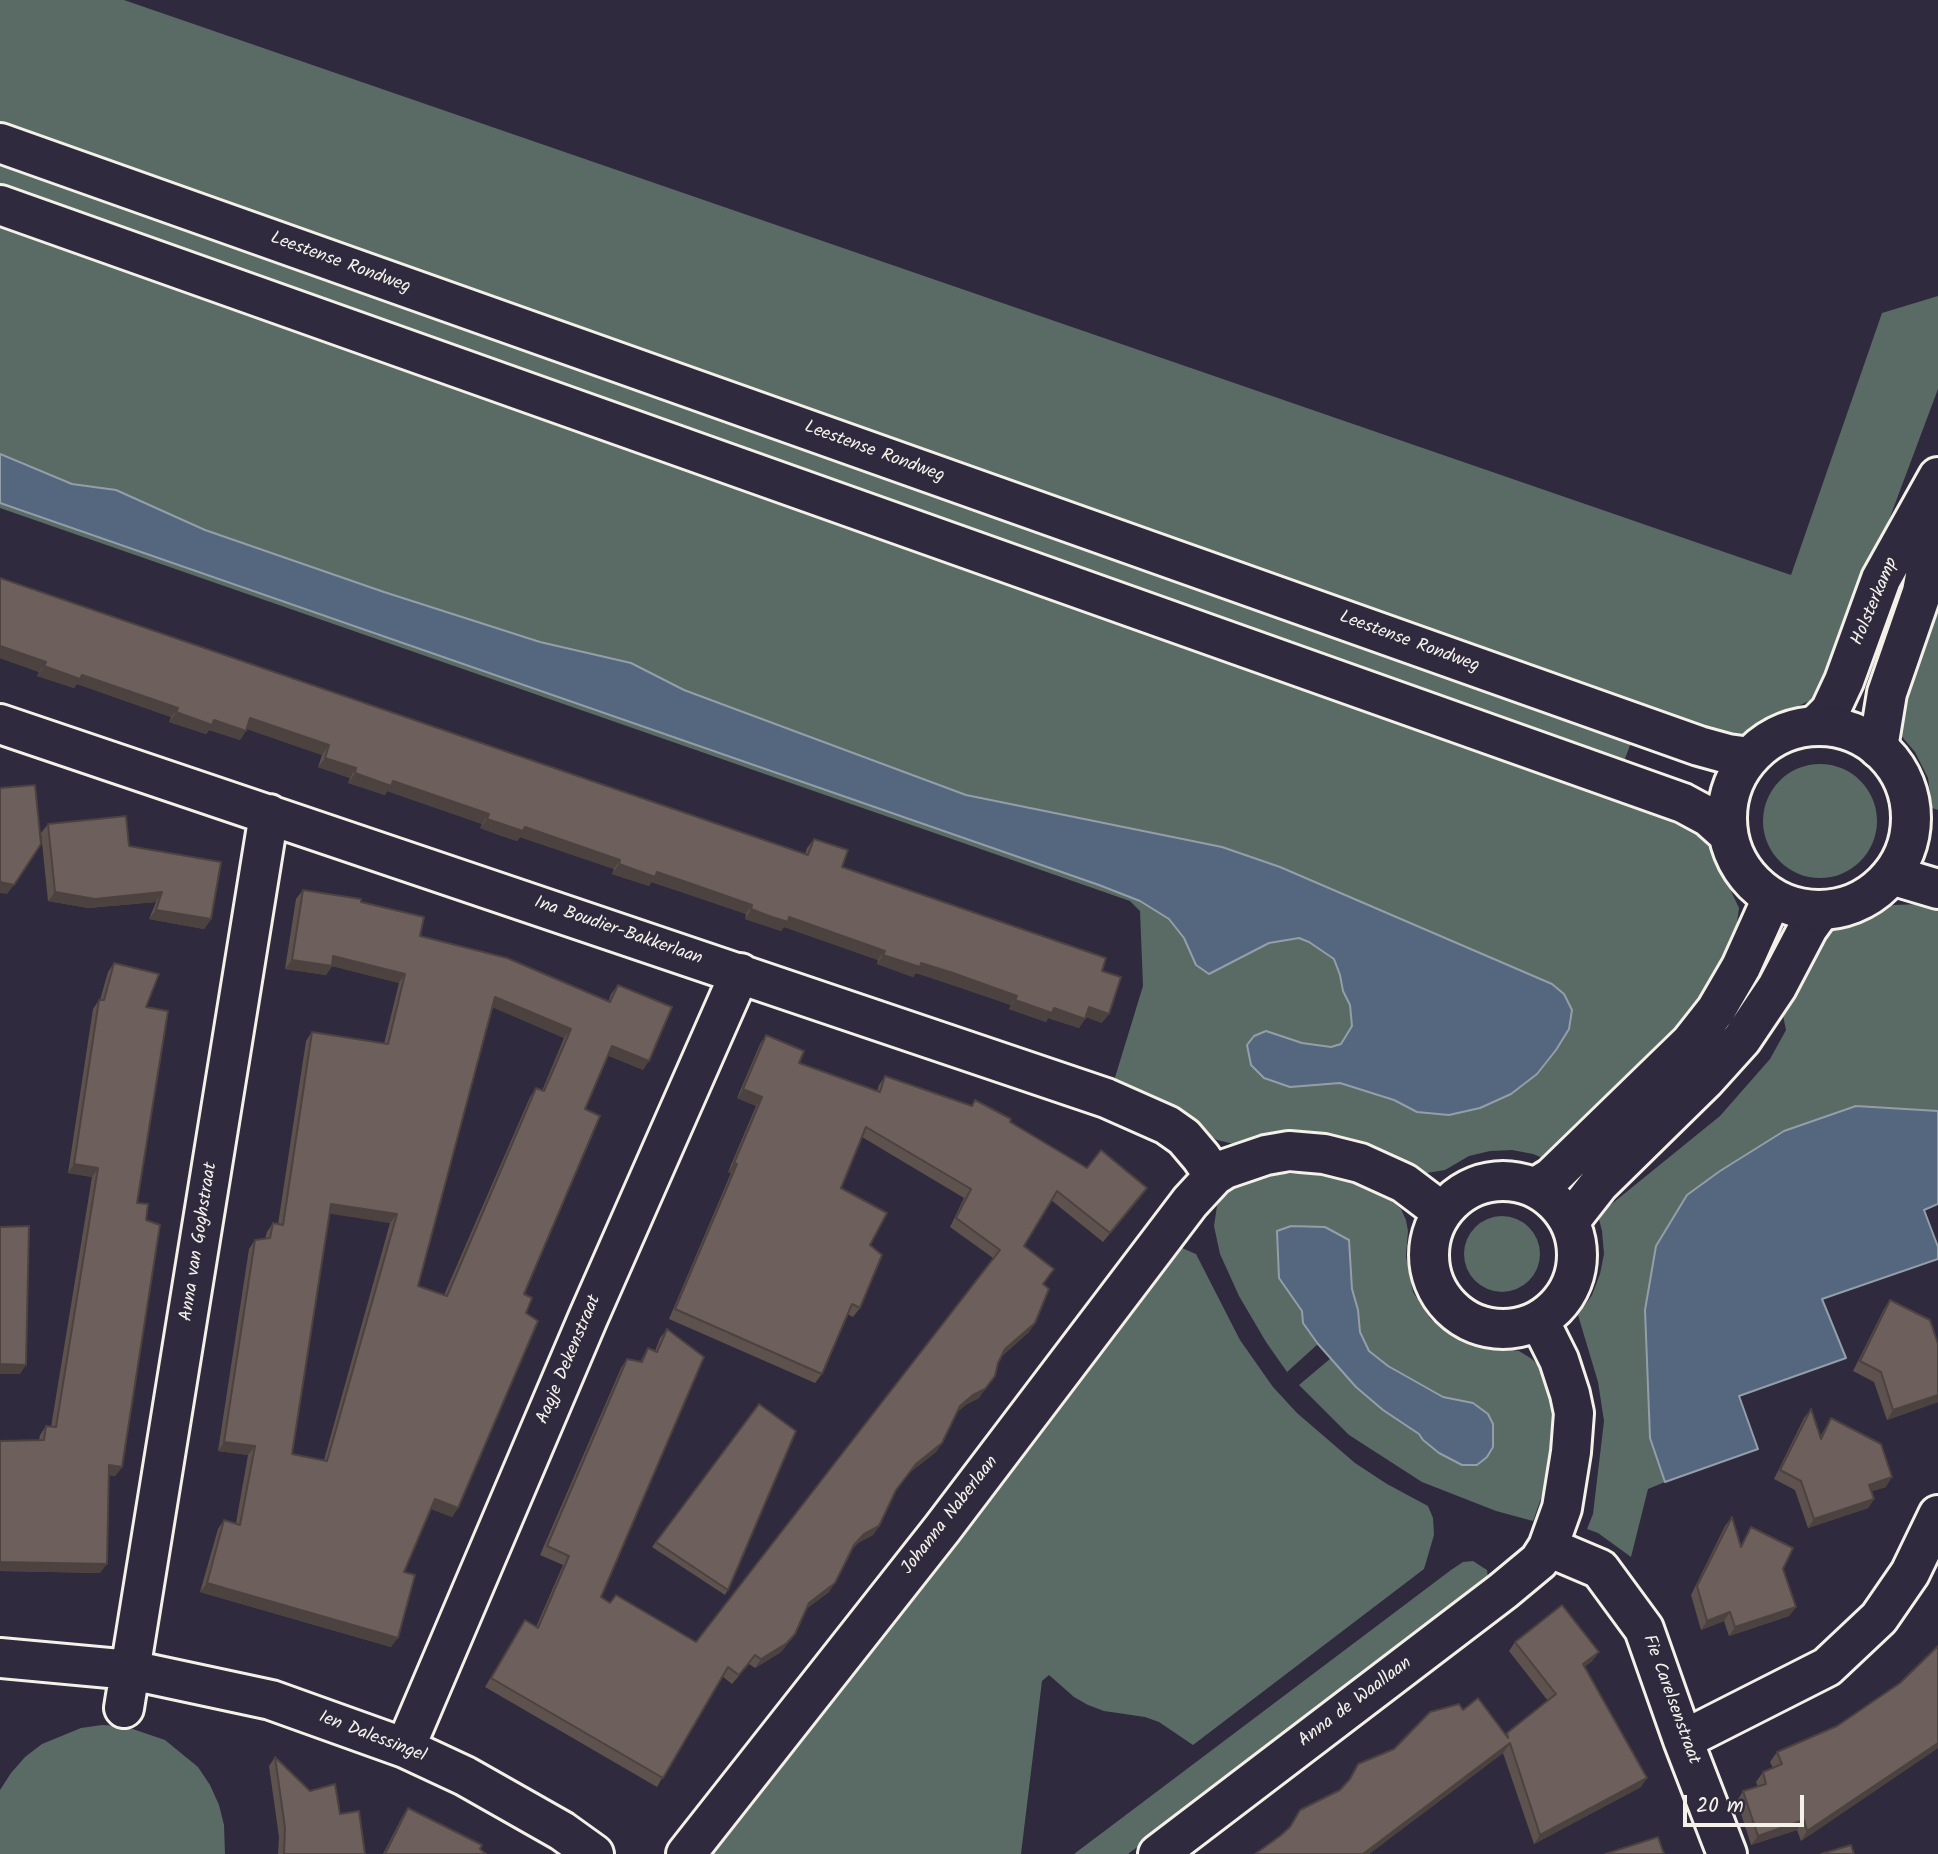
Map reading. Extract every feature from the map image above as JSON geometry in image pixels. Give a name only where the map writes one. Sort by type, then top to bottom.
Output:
[{"type":"street","name":"Leestense Rondweg","points":[[0,143],[1699,746],[1750,757]]},
{"type":"street","points":[[0,205],[1683,803],[1709,817],[1728,834]]},
{"type":"street","name":"Holsterkamp","points":[[1815,726],[1830,710],[1844,681],[1881,579],[1938,477]]},
{"type":"street","name":"Holsterkamp","points":[[1878,747],[1887,693],[1922,592],[1938,506]]},
{"type":"street","name":"Ina Boudier-Bakkerlaan","points":[[0,724],[1093,1093],[1167,1125],[1184,1137],[1214,1176]]},
{"type":"street","points":[[1815,726],[1842,730],[1878,747],[1894,766],[1925,820],[1891,875],[1877,890],[1840,908],[1821,910],[1801,908],[1772,898],[1757,887],[1739,864],[1728,834],[1727,811],[1734,781],[1750,757],[1779,735],[1815,726]]},
{"type":"street","name":"Anna van Goghstraat","points":[[131,1670],[269,814]]},
{"type":"street","points":[[1891,875],[1938,889]]},
{"type":"street","points":[[1535,1187],[1552,1177],[1690,1043],[1716,1010],[1741,967],[1772,898]]},
{"type":"street","points":[[1570,1221],[1599,1184],[1742,1039],[1777,986],[1808,928],[1821,910]]},
{"type":"street","name":"Aagje Dekenstraat","points":[[405,1748],[582,1331],[740,973]]},
{"type":"street","points":[[1214,1176],[1225,1169],[1266,1155],[1289,1152],[1324,1154],[1360,1163],[1404,1183],[1441,1211]]},
{"type":"street","name":"Johanna Naberlaan","points":[[686,1854],[942,1529],[1189,1202],[1214,1176]]},
{"type":"street","points":[[1509,1180],[1535,1187],[1570,1221],[1576,1238],[1578,1262],[1572,1285],[1559,1305],[1539,1320],[1515,1328],[1489,1328],[1465,1318],[1446,1302],[1433,1279],[1428,1254],[1433,1229],[1441,1211],[1463,1190],[1485,1182],[1509,1180]]},
{"type":"street","points":[[1539,1320],[1559,1360],[1574,1413],[1572,1452],[1562,1508],[1549,1548]]},
{"type":"street","points":[[1683,1740],[1827,1667],[1879,1618],[1910,1573],[1938,1515]]},
{"type":"street","name":"Fie Carelsenstraat","points":[[1549,1548],[1600,1569],[1644,1629],[1727,1854]]},
{"type":"street","name":"Anna de Waallaan","points":[[1158,1854],[1503,1591],[1539,1561],[1549,1548]]},
{"type":"street","name":"Ien Dalessingel","points":[[0,1658],[131,1670],[271,1700],[405,1748],[466,1776],[562,1831],[594,1854]]},
{"type":"street","points":[[124,1708],[131,1670]]},
{"type":"green space","points":[[0,0],[124,0],[1791,575],[1882,313],[1938,296],[1938,389],[1847,632],[1816,698],[1762,722],[1738,743],[0,129]]},
{"type":"green space","points":[[0,157],[1633,737],[1622,767],[0,190]]},
{"type":"green space","points":[[0,222],[1646,810],[1706,838],[1739,908],[1737,923],[1699,1007],[1550,1161],[1512,1150],[1490,1151],[1469,1156],[1445,1170],[1427,1173],[1378,1149],[1325,1134],[1297,1132],[1234,1144],[1217,1140],[1193,1124],[1113,1084],[1143,986],[1140,911],[1130,901],[0,508]]},
{"type":"green space","points":[[1938,579],[1938,810],[1932,808],[1928,778],[1915,752],[1898,732],[1913,656]]},
{"type":"green space","points":[[1820,764],[1842,768],[1852,773],[1868,789],[1873,799],[1877,821],[1873,843],[1868,853],[1852,869],[1842,874],[1820,878],[1798,874],[1788,869],[1772,853],[1767,843],[1763,821],[1767,799],[1772,789],[1788,773],[1798,768]]},
{"type":"green space","points":[[1894,905],[1938,906],[1938,1111],[1856,1106],[1784,1131],[1687,1195],[1645,1310],[1650,1438],[1665,1482],[1648,1489],[1631,1557],[1598,1533],[1587,1529],[1593,1514],[1604,1421],[1598,1382],[1578,1315],[1592,1295],[1604,1254],[1598,1215],[1720,1116],[1770,1059],[1786,1030],[1780,1001],[1830,929],[1865,912]]},
{"type":"green space","points":[[1269,1174],[1331,1177],[1354,1183],[1393,1202],[1401,1209],[1406,1220],[1406,1256],[1413,1292],[1430,1318],[1442,1329],[1469,1343],[1519,1351],[1532,1359],[1543,1371],[1552,1391],[1555,1422],[1550,1473],[1533,1521],[1496,1511],[1422,1482],[1349,1435],[1299,1385],[1331,1358],[1383,1410],[1419,1434],[1423,1440],[1493,1435],[1493,1424],[1473,1403],[1443,1397],[1388,1366],[1369,1351],[1359,1332],[1358,1310],[1352,1289],[1349,1240],[1325,1227],[1316,1227],[1279,1278],[1302,1311],[1303,1323],[1318,1344],[1287,1372],[1239,1296],[1220,1254],[1214,1226],[1217,1206],[1228,1190],[1235,1184]]},
{"type":"green space","points":[[1502,1216],[1516,1219],[1529,1227],[1537,1240],[1540,1254],[1537,1268],[1529,1281],[1516,1289],[1502,1292],[1488,1289],[1475,1281],[1467,1268],[1464,1254],[1467,1240],[1475,1227],[1488,1219]]},
{"type":"green space","points":[[1182,1248],[1196,1254],[1240,1340],[1273,1387],[1297,1413],[1355,1463],[1428,1506],[1433,1518],[1434,1535],[1424,1569],[1193,1745],[1159,1722],[1145,1717],[1104,1711],[1088,1705],[1074,1697],[1049,1675],[1042,1681],[1021,1854],[712,1854]]},
{"type":"green space","points":[[1473,1561],[1487,1570],[1488,1578],[1483,1586],[1128,1854],[1074,1854],[1451,1570],[1463,1562]]},
{"type":"green space","points":[[124,1726],[165,1740],[198,1767],[219,1805],[224,1825],[225,1854],[0,1854],[0,1790],[11,1773],[25,1757],[42,1744],[81,1728]]},
{"type":"water","points":[[0,454],[72,484],[116,490],[205,530],[384,592],[540,642],[631,663],[684,690],[966,795],[1222,847],[1280,867],[1552,984],[1564,994],[1572,1010],[1569,1029],[1537,1074],[1511,1094],[1480,1108],[1449,1115],[1417,1112],[1394,1100],[1340,1083],[1290,1087],[1264,1078],[1251,1065],[1247,1045],[1254,1036],[1266,1031],[1302,1043],[1331,1047],[1341,1044],[1352,1026],[1350,1005],[1334,959],[1309,942],[1299,938],[1269,943],[1209,974],[1196,965],[1184,938],[1169,919],[1140,901],[1099,885],[0,503]]},
{"type":"water","points":[[1856,1106],[1938,1111],[1938,1204],[1924,1210],[1938,1247],[1938,1259],[1822,1299],[1846,1358],[1739,1396],[1758,1449],[1665,1482],[1650,1438],[1645,1310],[1656,1246],[1687,1195],[1720,1171],[1784,1131]]},
{"type":"water","points":[[1291,1226],[1325,1227],[1349,1240],[1352,1289],[1360,1332],[1369,1351],[1388,1366],[1443,1397],[1473,1403],[1488,1414],[1493,1424],[1493,1447],[1487,1457],[1477,1465],[1462,1465],[1439,1453],[1419,1434],[1383,1410],[1356,1387],[1318,1344],[1303,1323],[1302,1311],[1279,1278],[1277,1231]]},
{"type":"building","points":[[0,578],[808,855],[814,839],[848,850],[842,867],[1106,958],[1102,971],[1121,977],[1109,1014],[1089,1007],[1085,1019],[1054,1008],[1052,1013],[1015,1000],[1017,996],[953,973],[921,963],[920,967],[883,955],[885,951],[789,917],[788,922],[769,916],[751,909],[752,905],[692,884],[657,872],[655,877],[619,864],[620,860],[525,827],[523,831],[487,819],[489,814],[393,781],[391,786],[355,773],[356,768],[325,758],[329,745],[250,718],[246,731],[214,720],[212,725],[176,712],[178,708],[82,675],[80,679],[44,666],[46,662],[0,646]]},
{"type":"building","points":[[35,785],[41,844],[14,885],[0,882],[0,788]]},
{"type":"building","points":[[126,816],[129,846],[221,862],[211,919],[156,910],[162,892],[95,899],[55,892],[48,824]]},
{"type":"building","points":[[303,890],[361,899],[361,902],[424,917],[420,936],[507,958],[610,1002],[618,985],[672,1007],[649,1061],[612,1046],[585,1109],[600,1116],[524,1294],[532,1298],[526,1313],[538,1321],[458,1508],[435,1499],[404,1572],[415,1575],[398,1638],[207,1583],[224,1520],[240,1525],[255,1446],[224,1442],[255,1240],[270,1238],[273,1223],[283,1225],[312,1032],[388,1044],[405,974],[333,956],[332,966],[292,960]],"holes":[[[495,997],[571,1029],[544,1091],[536,1088],[447,1296],[418,1286]],[[331,1204],[397,1214],[327,1461],[292,1454]]]},
{"type":"building","points":[[114,963],[159,974],[146,1007],[168,1011],[137,1203],[148,1204],[146,1220],[160,1225],[122,1467],[109,1465],[107,1564],[0,1562],[0,1441],[44,1440],[46,1426],[56,1427],[98,1168],[74,1164],[99,1000],[104,1000]]},
{"type":"building","points":[[766,1035],[804,1051],[799,1063],[880,1092],[885,1076],[972,1106],[975,1100],[1011,1119],[1010,1122],[1087,1168],[1101,1150],[1147,1188],[1110,1233],[1057,1191],[1024,1246],[1054,1269],[1043,1284],[1049,1289],[1035,1323],[1005,1349],[995,1376],[985,1389],[960,1406],[942,1443],[916,1464],[896,1490],[879,1526],[864,1534],[854,1545],[835,1583],[809,1603],[795,1634],[787,1643],[761,1659],[755,1655],[739,1675],[728,1667],[663,1778],[491,1678],[525,1620],[538,1628],[569,1556],[547,1546],[627,1359],[642,1362],[648,1348],[657,1352],[667,1329],[704,1357],[601,1597],[610,1603],[616,1595],[696,1642],[1000,1250],[956,1218],[971,1189],[866,1127],[841,1188],[887,1213],[870,1245],[882,1255],[860,1308],[852,1304],[822,1374],[675,1309],[737,1164],[734,1163],[762,1097],[743,1089]]},
{"type":"building","points":[[29,1226],[26,1365],[0,1364],[0,1227]]},
{"type":"building","points":[[1890,1300],[1930,1320],[1938,1344],[1938,1395],[1893,1410],[1881,1372],[1860,1361]]},
{"type":"building","points":[[759,1404],[796,1431],[728,1590],[656,1542]]},
{"type":"building","points":[[1811,1409],[1821,1439],[1831,1418],[1881,1444],[1892,1477],[1869,1485],[1874,1499],[1814,1519],[1801,1481],[1780,1470]]},
{"type":"building","points":[[1732,1517],[1741,1547],[1751,1527],[1793,1548],[1783,1569],[1796,1607],[1735,1627],[1730,1612],[1707,1621],[1697,1586]]},
{"type":"building","points":[[1562,1605],[1599,1652],[1583,1664],[1647,1778],[1540,1835],[1510,1743],[1363,1854],[1255,1854],[1290,1827],[1300,1810],[1340,1790],[1358,1764],[1394,1749],[1430,1712],[1459,1704],[1463,1710],[1478,1698],[1508,1738],[1507,1733],[1556,1694],[1515,1642]]},
{"type":"building","points":[[1938,1646],[1938,1743],[1807,1831],[1804,1820],[1758,1836],[1743,1791],[1766,1784],[1763,1772],[1782,1764],[1777,1752],[1837,1726],[1900,1683]]},
{"type":"building","points":[[275,1757],[310,1791],[335,1784],[340,1814],[359,1811],[365,1854],[284,1854],[285,1828]]},
{"type":"building","points":[[408,1808],[482,1845],[480,1849],[486,1854],[385,1854]]},
{"type":"building","points":[[1658,1837],[1664,1854],[1605,1854]]},
{"type":"building","points":[[1851,1845],[1854,1854],[1821,1854]]}]
